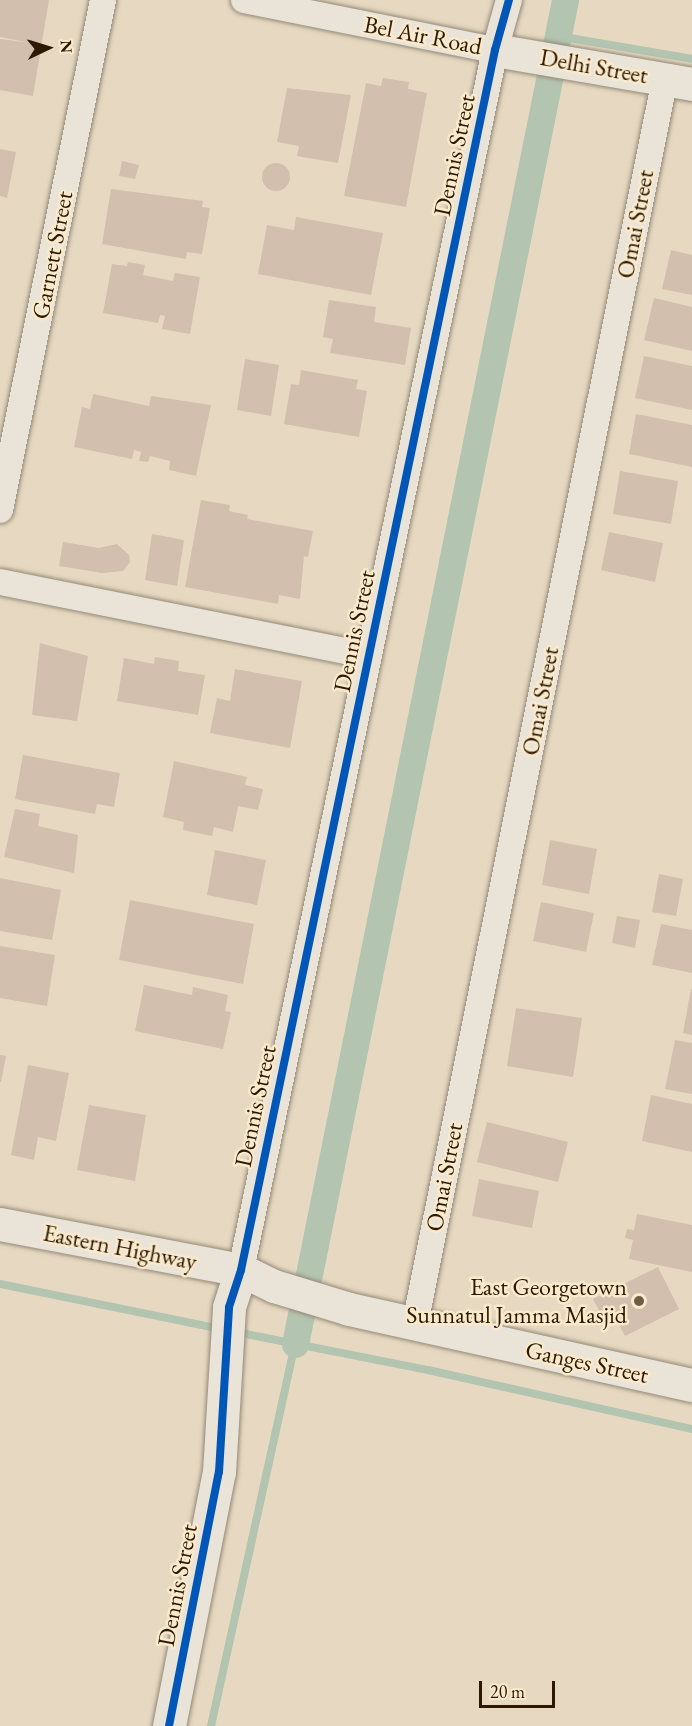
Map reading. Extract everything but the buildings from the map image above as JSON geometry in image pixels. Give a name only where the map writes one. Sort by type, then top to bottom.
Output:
[{"type":"street","name":"Garnett Street","points":[[0,510],[103,0]]},
{"type":"street","name":"Bel Air Road","points":[[244,0],[498,39]]},
{"type":"street","name":"Dennis Street","points":[[169,1726],[219,1472],[227,1397],[229,1307],[241,1270],[498,39],[509,0]]},
{"type":"street","name":"Delhi Street","points":[[498,39],[678,81]]},
{"type":"street","name":"Omai Street","points":[[415,1323],[678,81]]},
{"type":"street","points":[[0,582],[369,656]]},
{"type":"street","name":"Eastern Highway","points":[[0,1224],[241,1270]]},
{"type":"street","name":"Ganges Street","points":[[241,1270],[274,1286],[349,1309],[692,1385]]},
{"type":"waterway","points":[[295,1344],[565,0]]},
{"type":"waterway","points":[[558,36],[692,59]]},
{"type":"waterway","points":[[0,1284],[221,1329]]},
{"type":"waterway","points":[[236,1332],[428,1370],[692,1429]]},
{"type":"waterway","points":[[211,1726],[295,1344]]},
{"type":"cycle path","points":[[169,1726],[219,1472],[229,1307],[241,1270],[495,50],[509,0]]},
{"type":"place","name":"East Georgetown Sunnatul Jamma Masjid","points":[[639,1301]]}]
